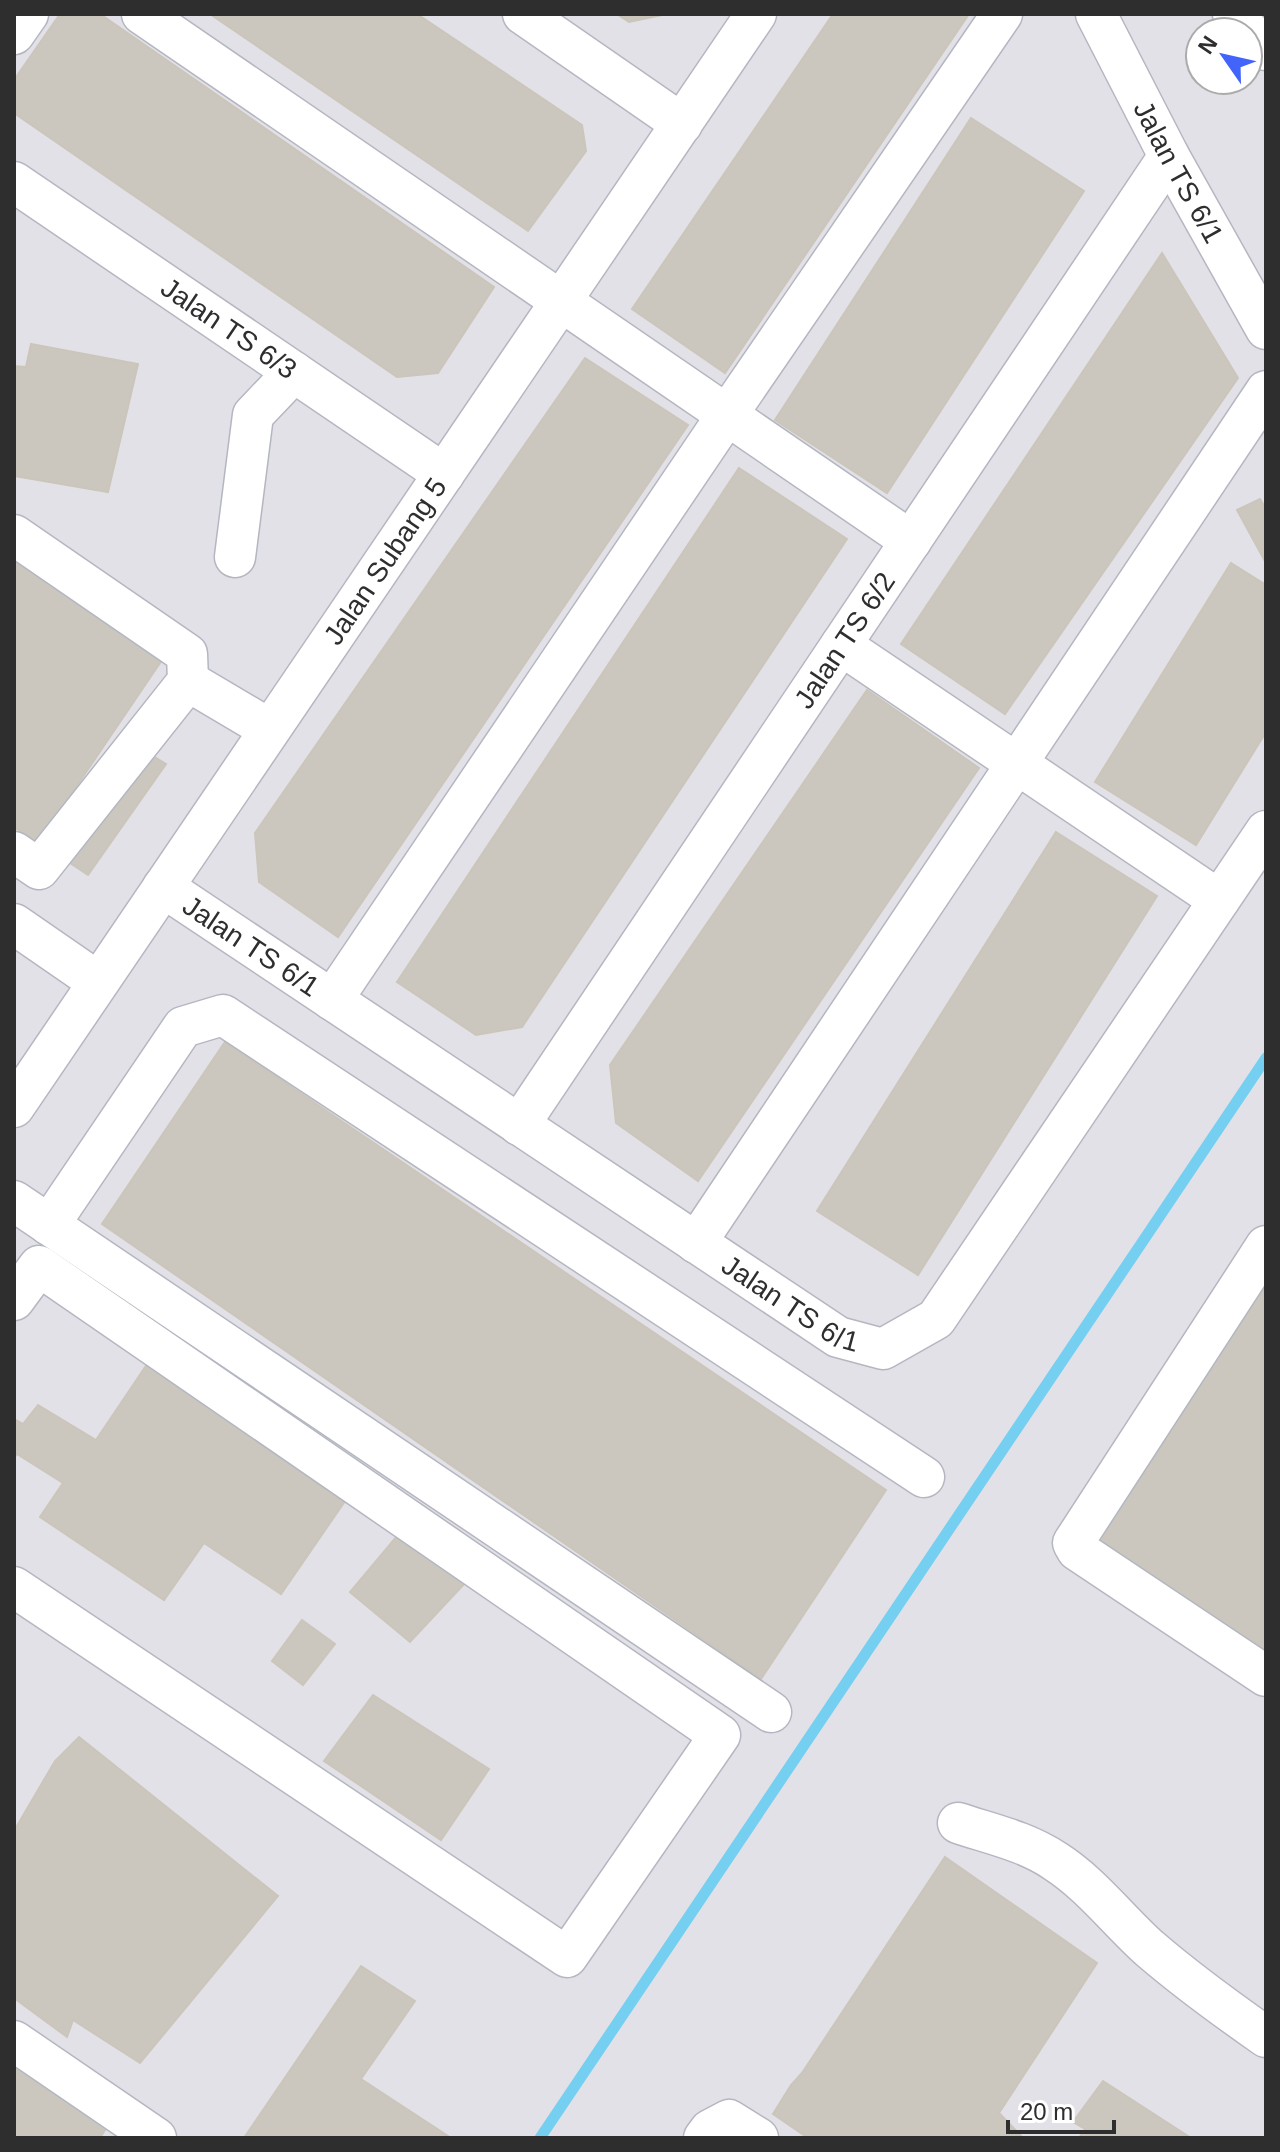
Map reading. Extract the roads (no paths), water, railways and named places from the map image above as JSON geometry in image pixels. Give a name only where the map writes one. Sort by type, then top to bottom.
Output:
[{"type":"street","points":[[14,34],[28,14]]},
{"type":"street","points":[[142,14],[911,541]]},
{"type":"street","points":[[523,14],[682,124]]},
{"type":"street","name":"Jalan Subang 5","points":[[14,1107],[756,14]]},
{"type":"street","points":[[332,1000],[1002,14]]},
{"type":"street","name":"Jalan TS 6/1","points":[[1096,14],[1169,156],[1266,329]]},
{"type":"street","points":[[1233,14],[1266,50]]},
{"type":"street","name":"Jalan TS 6/2","points":[[519,1125],[1169,156]]},
{"type":"street","name":"Jalan TS 6/3","points":[[14,182],[444,474]]},
{"type":"street","points":[[235,557],[253,415],[294,372]]},
{"type":"street","points":[[696,1243],[1266,391]]},
{"type":"street","points":[[14,535],[187,654],[188,681],[39,869],[14,852]]},
{"type":"street","points":[[841,645],[1219,900]]},
{"type":"street","points":[[188,681],[269,729]]},
{"type":"street","name":"Jalan TS 6/1","points":[[163,887],[838,1337],[883,1349],[936,1319],[1266,831]]},
{"type":"street","points":[[16,929],[98,982]]},
{"type":"street","points":[[49,1225],[183,1027],[223,1015],[924,1477]]},
{"type":"street","points":[[14,1201],[771,1712]]},
{"type":"street","points":[[1266,1246],[1073,1543],[1077,1550],[1266,1676]]},
{"type":"street","points":[[14,1300],[39,1266],[720,1735],[567,1957],[14,1587]]},
{"type":"street","points":[[958,1823],[1024,1843],[1055,1861],[1083,1882],[1150,1948],[1266,2037]]},
{"type":"street","points":[[14,2041],[156,2138]]},
{"type":"street","points":[[704,2138],[710,2130],[729,2120],[758,2138]]},
{"type":"waterway","points":[[540,2138],[1266,1058]]}]
